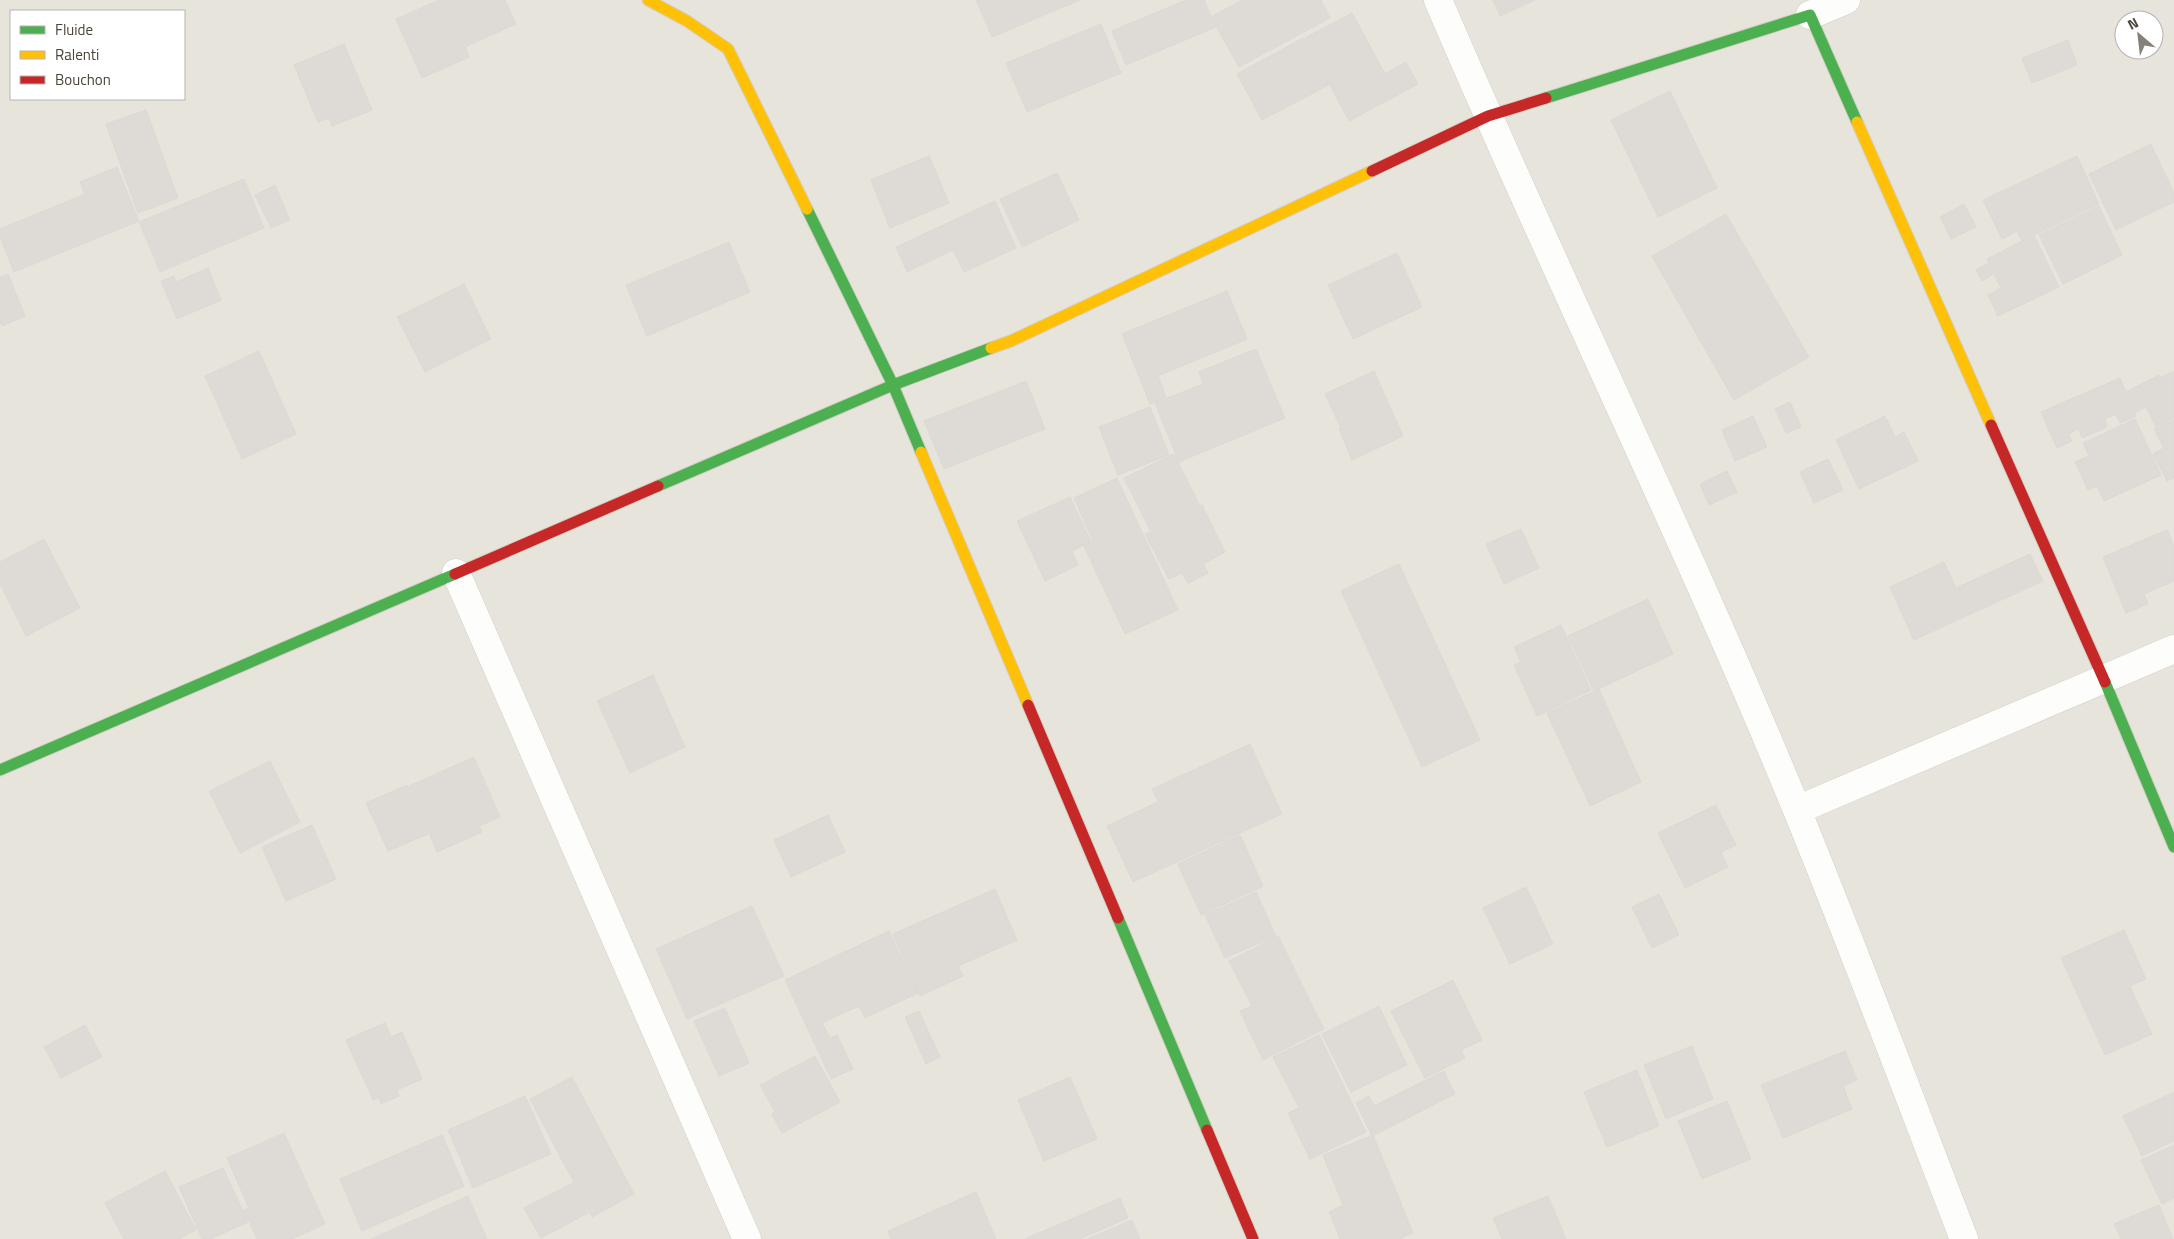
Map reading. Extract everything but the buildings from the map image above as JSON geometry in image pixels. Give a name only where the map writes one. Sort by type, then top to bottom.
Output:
[{"type":"street","points":[[648,0],[687,21],[728,49],[893,386],[1253,1239]]},
{"type":"street","points":[[1438,0],[1488,116],[1642,453],[1797,810],[1964,1239]]},
{"type":"street","points":[[0,770],[893,386],[1011,341],[1488,116],[1810,15],[1846,0]]},
{"type":"street","points":[[1810,15],[2103,678],[2174,847]]},
{"type":"street","points":[[456,573],[747,1239]]},
{"type":"street","points":[[1797,810],[2174,649]]},
{"type":"shaded area","points":[[0,0],[2174,0],[2174,1239],[0,1239]]},
{"type":"traffic: fast","points":[[1546,98],[1810,15],[1857,122]]},
{"type":"traffic: fast","points":[[807,209],[893,385],[921,452]]},
{"type":"traffic: fast","points":[[658,486],[893,385],[991,348]]},
{"type":"traffic: fast","points":[[0,770],[455,574]]},
{"type":"traffic: fast","points":[[2105,682],[2174,847]]},
{"type":"traffic: fast","points":[[1118,918],[1207,1130]]},
{"type":"traffic: slow","points":[[648,0],[687,21],[728,49],[807,209]]},
{"type":"traffic: slow","points":[[1857,122],[1991,425]]},
{"type":"traffic: slow","points":[[991,348],[1011,341],[1372,171]]},
{"type":"traffic: slow","points":[[921,452],[1028,705]]},
{"type":"traffic: jam","points":[[1372,171],[1488,116],[1546,98]]},
{"type":"traffic: jam","points":[[1991,425],[2105,682]]},
{"type":"traffic: jam","points":[[455,574],[658,486]]},
{"type":"traffic: jam","points":[[1028,705],[1118,918]]},
{"type":"traffic: jam","points":[[1207,1130],[1253,1239]]}]
